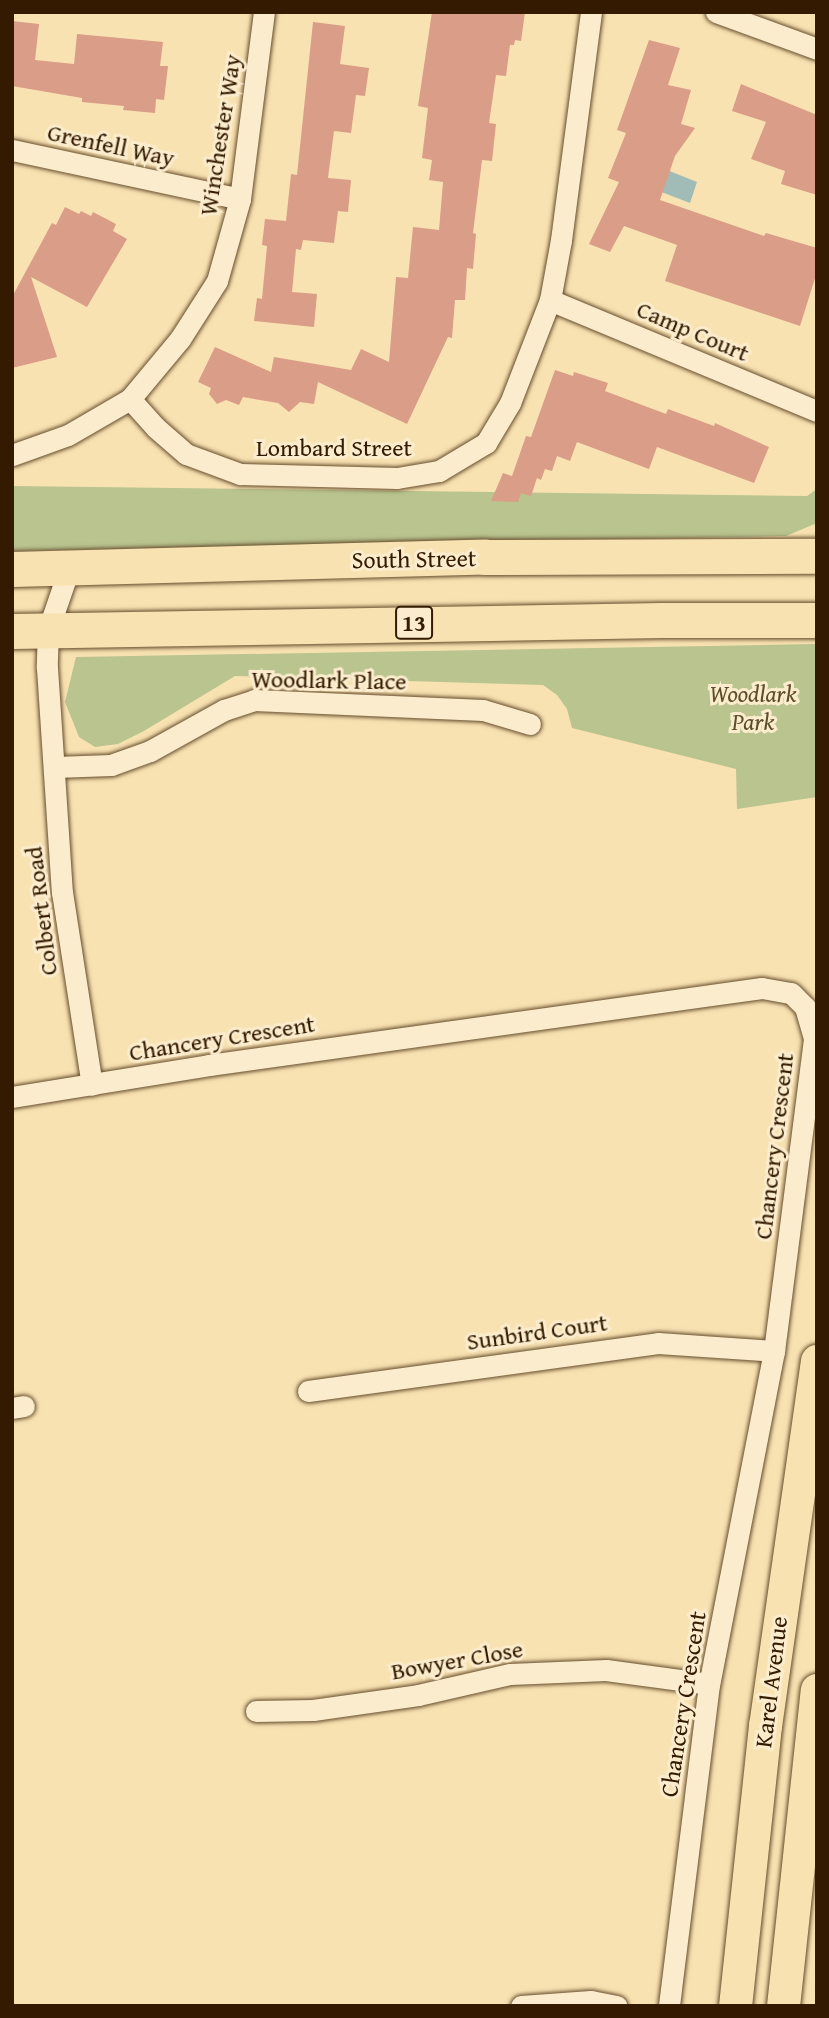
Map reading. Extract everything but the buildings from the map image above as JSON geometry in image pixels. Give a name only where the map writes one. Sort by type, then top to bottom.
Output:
[{"type":"highway","name":"South Street","points":[[12,569],[485,557],[816,555]]},
{"type":"highway","name":"13","points":[[12,631],[648,620],[817,620]]},
{"type":"main road","name":"Karel Avenue","points":[[735,2006],[766,1713],[817,1360]]},
{"type":"main road","name":"Karel Avenue","points":[[783,2006],[817,1690]]},
{"type":"street","name":"Winchester Way","points":[[12,455],[68,435],[130,399],[180,339],[217,281],[240,200],[264,12]]},
{"type":"street","name":"Lombard Street","points":[[130,399],[155,427],[186,454],[240,474],[397,478],[439,471],[486,443],[510,403],[550,300],[561,240],[591,12]]},
{"type":"street","points":[[716,12],[817,49]]},
{"type":"street","name":"Grenfell Way","points":[[12,150],[240,200]]},
{"type":"street","name":"Camp Court","points":[[550,300],[817,411]]},
{"type":"street","name":"Colbert Road","points":[[70,566],[48,630],[47,668],[62,892],[92,1084]]},
{"type":"street","name":"Woodlark Place","points":[[55,767],[111,765],[150,751],[224,710],[254,700],[483,710],[530,724]]},
{"type":"street","name":"Chancery Crescent","points":[[12,1097],[209,1065],[762,988],[791,993],[805,1007],[814,1039],[774,1351],[709,1684],[669,2006]]},
{"type":"street","name":"Sunbird Court","points":[[308,1391],[658,1343],[774,1351]]},
{"type":"street","name":"Bowyer Close","points":[[257,1711],[313,1710],[510,1674],[606,1670],[709,1684]]},
{"type":"street","points":[[521,2006],[591,2001],[617,2006]]},
{"type":"green space","points":[[12,486],[807,496],[817,489],[817,523],[786,536],[12,551]]},
{"type":"green space","name":"Woodlark Park","points":[[817,644],[817,797],[737,809],[736,769],[572,728],[567,709],[557,695],[543,685],[235,676],[144,731],[118,744],[95,747],[79,737],[65,702],[76,657]]},
{"type":"water","points":[[662,168],[697,182],[690,203],[651,188]]}]
